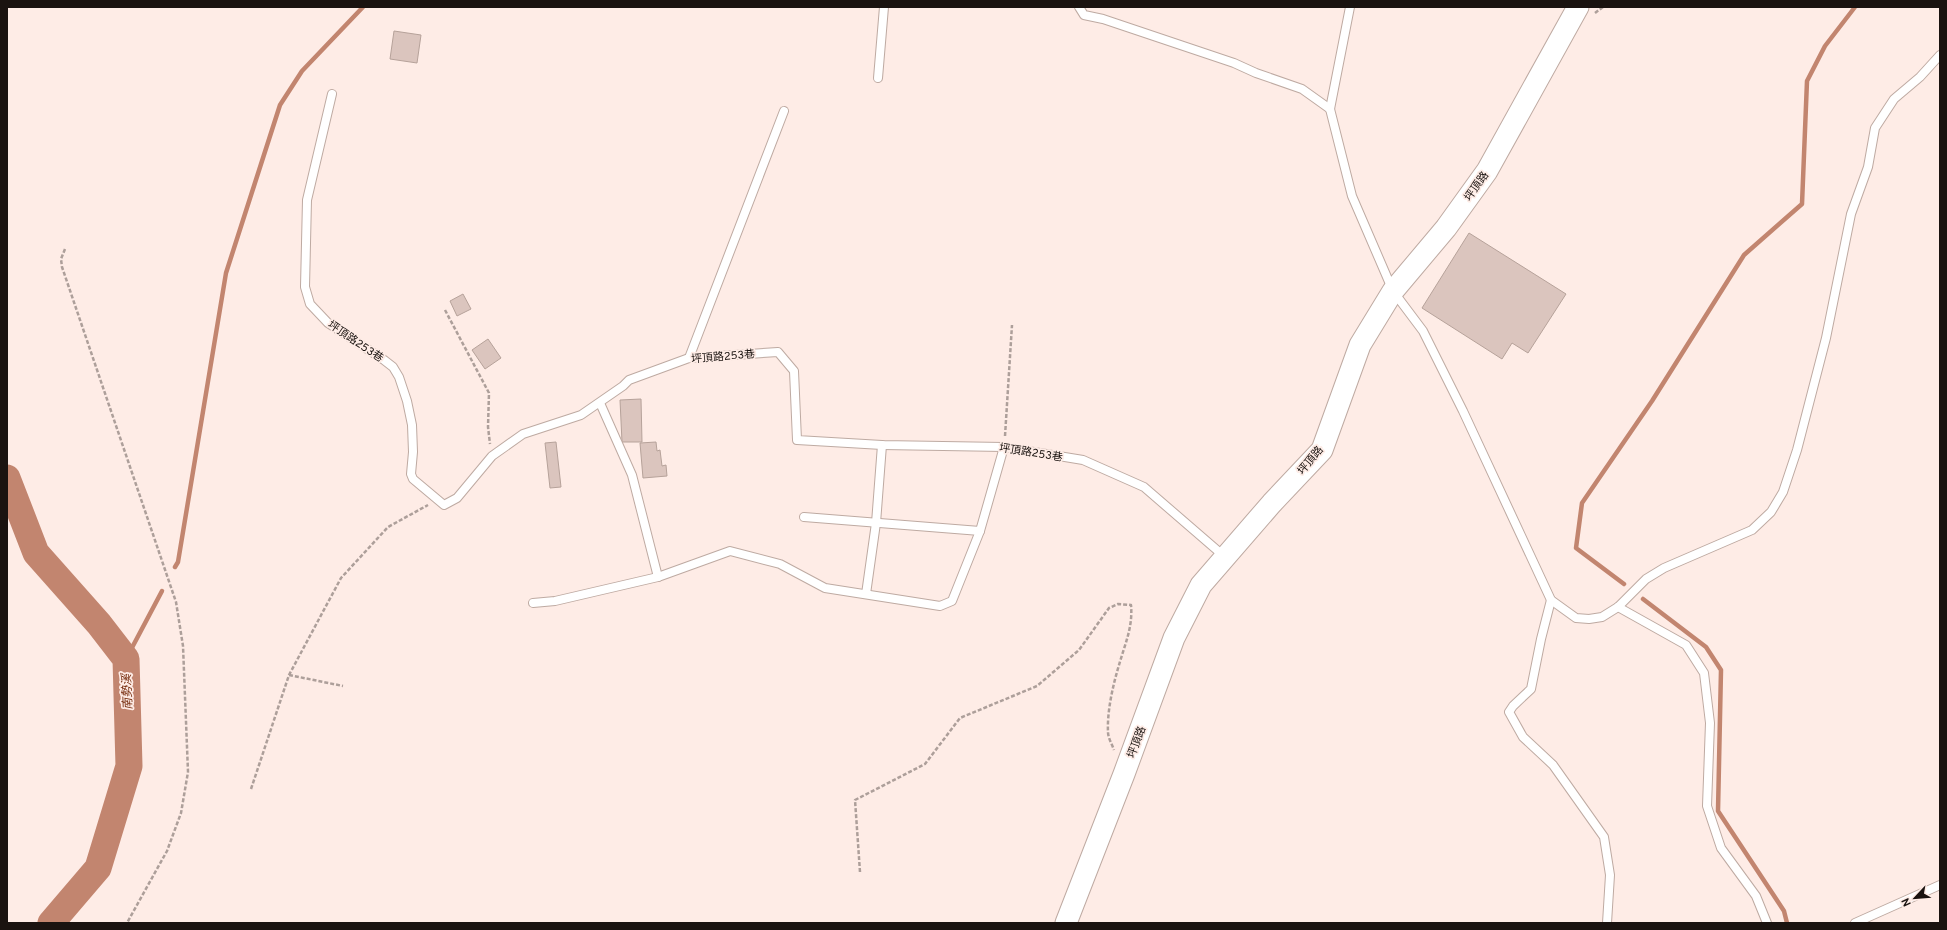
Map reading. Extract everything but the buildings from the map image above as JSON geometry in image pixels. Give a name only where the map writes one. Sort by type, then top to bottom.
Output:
[{"type":"street","name":"坪頂路","points":[[1066,923],[1124,774],[1174,638],[1201,585],[1272,503],[1322,450],[1360,345],[1394,291],[1446,228],[1487,171],[1578,7]]},
{"type":"lane","points":[[878,78],[884,7]]},
{"type":"lane","points":[[1079,7],[1084,15],[1103,19],[1183,45],[1302,89],[1330,109]]},
{"type":"lane","points":[[1350,7],[1330,109],[1352,196],[1394,291],[1422,331],[1462,411],[1552,600],[1576,618],[1589,619],[1602,616],[1618,607],[1646,579],[1664,568],[1752,530],[1771,512],[1783,492],[1797,450],[1826,338],[1851,214],[1868,167],[1875,128],[1894,99],[1920,77],[1940,55]]},
{"type":"lane","name":"坪頂路253巷","points":[[332,94],[307,200],[305,287],[310,304],[328,323],[393,368],[399,377],[407,401],[412,425],[413,452],[411,474],[413,479],[444,505],[457,498],[492,456],[523,434],[581,415],[600,403],[629,380],[689,358],[778,352],[794,371],[797,440],[882,445],[1004,447],[1083,460],[1144,487],[1225,557]]},
{"type":"lane","points":[[689,358],[784,110]]},
{"type":"lane","points":[[600,403],[632,475],[658,577]]},
{"type":"lane","points":[[866,594],[876,523],[882,445]]},
{"type":"lane","points":[[533,603],[555,601],[658,577],[730,552],[780,564],[826,588],[940,606],[952,602],[980,531],[1004,447]]},
{"type":"lane","points":[[804,517],[980,531]]},
{"type":"lane","points":[[1552,600],[1541,638],[1531,689],[1513,706],[1509,712],[1522,737],[1553,765],[1604,837],[1610,875],[1607,923]]},
{"type":"lane","points":[[1618,607],[1686,645],[1704,673],[1710,723],[1708,806],[1721,848],[1756,896],[1767,923]]},
{"type":"lane","points":[[1855,923],[1940,885]]},
{"type":"path","points":[[65,249],[62,259],[62,266],[176,602],[183,646],[188,772],[181,813],[167,851],[127,923]]},
{"type":"path","points":[[445,310],[489,393],[488,427],[492,456]]},
{"type":"path","points":[[1004,447],[1012,325]]},
{"type":"path","points":[[252,788],[289,675],[341,578],[388,527],[437,500]]},
{"type":"path","points":[[860,872],[855,800],[925,764],[960,718],[1037,686],[1079,650],[1109,608],[1118,604],[1131,605],[1132,616],[1129,635],[1119,666],[1111,705],[1108,733],[1124,774]]},
{"type":"path","points":[[289,675],[343,686]]},
{"type":"waterway","points":[[175,567],[178,562],[226,273],[280,105],[302,71],[363,7]]},
{"type":"waterway","points":[[1624,584],[1576,548],[1582,503],[1652,401],[1744,255],[1802,204],[1807,81],[1825,46],[1855,7]]},
{"type":"waterway","name":"南勢溪","points":[[7,478],[36,553],[99,624],[126,659],[129,766],[98,868],[51,923]]},
{"type":"waterway","points":[[126,659],[162,591]]},
{"type":"waterway","points":[[1643,599],[1706,647],[1721,670],[1718,811],[1784,911],[1787,923]]}]
